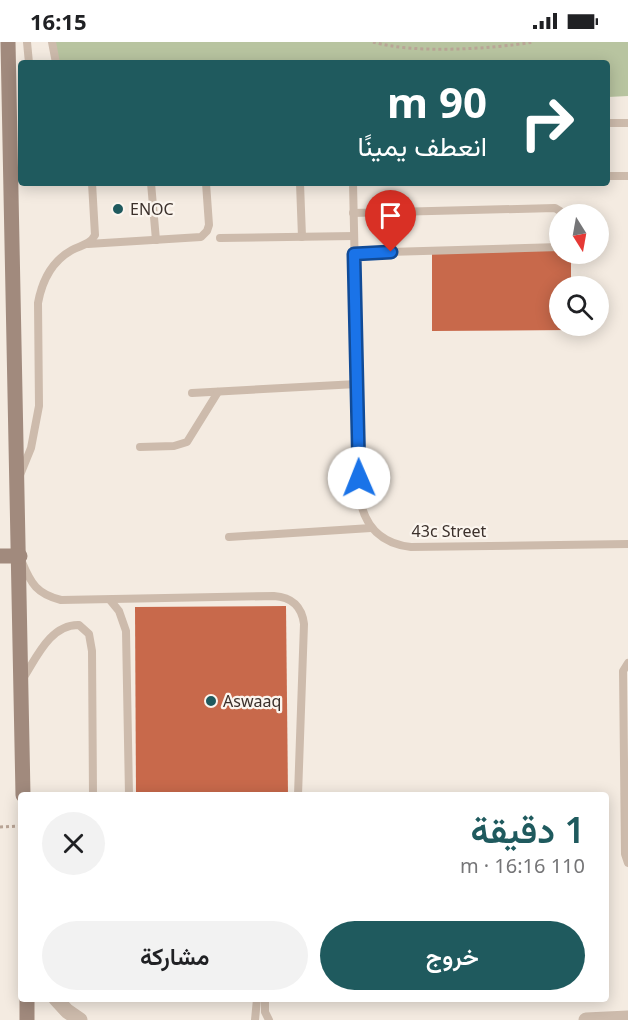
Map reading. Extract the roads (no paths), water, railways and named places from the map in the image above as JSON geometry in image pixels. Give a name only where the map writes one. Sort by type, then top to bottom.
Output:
[{"type":"main road","points":[[8,42],[23,792]]},
{"type":"main road","points":[[0,556],[20,556]]},
{"type":"main road","points":[[27,1002],[27,1020]]},
{"type":"street","points":[[59,1002],[80,1020]]},
{"type":"street","points":[[586,1020],[628,1018]]},
{"type":"lane","points":[[27,42],[29,60]]},
{"type":"lane","points":[[52,42],[55,60]]},
{"type":"lane","points":[[610,123],[628,123]]},
{"type":"lane","points":[[610,176],[628,176]]},
{"type":"lane","points":[[88,244],[93,240],[96,229],[92,186]]},
{"type":"lane","points":[[151,186],[156,240]]},
{"type":"lane","points":[[18,481],[31,448],[39,406],[38,303],[48,273],[72,250],[88,244],[196,237],[205,234],[209,225],[206,186]]},
{"type":"lane","points":[[300,186],[302,237]]},
{"type":"lane","points":[[229,537],[371,528],[362,510],[360,499],[353,186]]},
{"type":"lane","points":[[353,213],[549,208]]},
{"type":"lane","points":[[220,238],[354,236]]},
{"type":"lane","points":[[354,254],[549,247]]},
{"type":"lane","points":[[192,393],[357,384]]},
{"type":"lane","points":[[140,447],[174,446],[187,442],[218,392]]},
{"type":"lane","name":"43c Street","points":[[371,528],[390,542],[411,547],[628,544]]},
{"type":"lane","points":[[20,556],[28,577],[39,592],[61,600],[274,596],[283,597],[298,607],[303,615],[304,624],[298,792]]},
{"type":"lane","points":[[110,600],[119,610],[126,631],[129,792]]},
{"type":"lane","points":[[20,682],[57,631],[64,627],[79,625],[88,634],[92,651],[93,792]]},
{"type":"lane","points":[[628,663],[623,670],[625,854],[628,863]]},
{"type":"lane","points":[[255,1020],[257,1002]]},
{"type":"lane","points":[[265,1002],[265,1012],[269,1020]]},
{"type":"place","name":"ENOC","points":[[118,209]]},
{"type":"place","name":"Aswaaq","points":[[211,701]]}]
